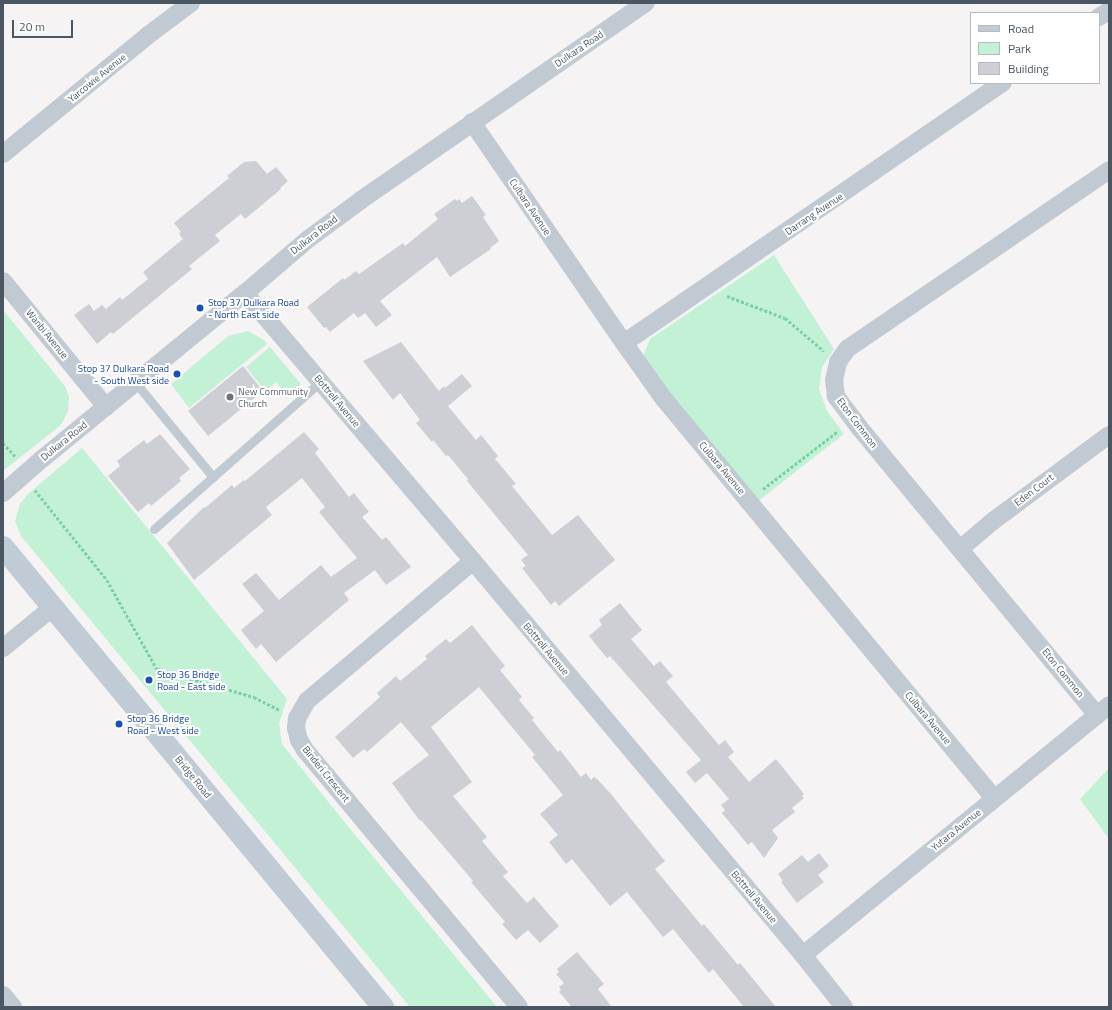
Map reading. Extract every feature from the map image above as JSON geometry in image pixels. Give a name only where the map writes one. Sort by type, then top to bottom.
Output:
[{"type":"main road","name":"Bridge Road","points":[[3,547],[383,1007]]},
{"type":"street","name":"Yarcowie Avenue","points":[[3,154],[147,36],[191,3]]},
{"type":"street","name":"Dulkara Road","points":[[3,493],[135,382],[245,293],[306,240],[472,122],[645,3]]},
{"type":"street","points":[[1100,16],[1109,11]]},
{"type":"street","name":"Darrang Avenue","points":[[624,343],[1002,84]]},
{"type":"street","name":"Culbara Avenue","points":[[472,122],[664,400],[749,500],[994,798]]},
{"type":"street","name":"Eton Common","points":[[1103,710],[960,549],[853,419],[836,396],[834,389],[835,371],[838,362],[847,349],[1109,170]]},
{"type":"street","name":"Wanbi Avenue","points":[[3,281],[106,407]]},
{"type":"street","name":"Bottrell Avenue","points":[[245,293],[473,561],[803,954],[844,1007]]},
{"type":"street","name":"Eden Court","points":[[960,549],[993,521],[1109,435]]},
{"type":"street","points":[[297,718],[307,701],[473,561]]},
{"type":"street","points":[[3,648],[53,607]]},
{"type":"street","name":"Yutara Avenue","points":[[803,954],[1103,710]]},
{"type":"street","name":"Binderi Crescent","points":[[297,718],[296,728],[299,740],[305,750],[519,1007]]},
{"type":"street","points":[[3,995],[13,1007]]},
{"type":"lane","points":[[154,529],[321,381]]},
{"type":"lane","points":[[135,382],[213,477]]},
{"type":"path","points":[[698,292],[733,297],[785,318],[838,362]]},
{"type":"path","points":[[749,500],[853,419]]},
{"type":"path","points":[[28,471],[36,491],[106,580],[157,669],[254,697],[297,718]]},
{"type":"green space","points":[[774,255],[834,349],[822,367],[819,389],[827,411],[844,434],[757,502],[649,370],[644,354],[650,339]]},
{"type":"green space","points":[[3,310],[65,386],[69,397],[68,411],[61,425],[3,471]]},
{"type":"green space","points":[[248,331],[264,340],[267,344],[189,408],[171,384],[228,336]]},
{"type":"green space","points":[[270,347],[301,384],[287,395],[276,382],[265,391],[246,367]]},
{"type":"green space","points":[[82,448],[287,699],[279,723],[282,744],[497,1007],[410,1007],[21,536],[15,521],[20,504],[28,494]]},
{"type":"green space","points":[[1109,768],[1109,839],[1080,799]]},
{"type":"building","points":[[256,161],[267,174],[276,167],[288,181],[280,188],[281,189],[245,219],[241,214],[215,235],[220,241],[189,266],[192,269],[113,334],[111,332],[97,344],[74,315],[89,304],[94,311],[102,305],[106,309],[120,297],[122,300],[148,279],[143,272],[183,239],[179,234],[181,232],[174,223],[229,178],[227,176],[244,162]]},
{"type":"building","points":[[472,196],[486,215],[483,217],[499,241],[490,248],[491,249],[450,277],[437,257],[380,301],[392,315],[376,327],[365,313],[358,318],[354,313],[330,332],[326,327],[324,328],[307,307],[343,278],[344,280],[356,271],[359,274],[403,243],[405,246],[438,219],[434,214],[455,199],[457,201],[459,199],[462,203]]},
{"type":"building","points":[[401,342],[439,391],[462,374],[472,386],[448,406],[476,440],[481,435],[498,456],[495,459],[516,484],[512,486],[552,535],[578,515],[615,560],[559,606],[555,601],[551,605],[522,568],[526,566],[521,560],[528,555],[467,481],[468,479],[448,455],[446,456],[433,440],[432,442],[416,423],[420,420],[400,393],[393,400],[363,361]]},
{"type":"building","name":"New Community Church","points":[[243,366],[263,391],[208,436],[188,411]]},
{"type":"building","points":[[304,432],[319,449],[315,453],[349,497],[354,493],[369,512],[362,517],[382,540],[386,537],[411,567],[386,585],[375,570],[344,593],[349,600],[276,662],[261,644],[256,649],[241,630],[264,611],[242,584],[256,573],[279,600],[321,565],[331,577],[357,558],[319,512],[325,507],[302,478],[266,507],[272,515],[194,580],[167,543],[204,507],[205,508],[232,485],[234,488],[244,480],[245,481]]},
{"type":"building","points":[[160,434],[190,469],[179,478],[181,481],[151,506],[149,503],[138,512],[108,476],[120,466],[117,461],[144,440],[147,444]]},
{"type":"building","points":[[620,603],[642,630],[631,639],[654,666],[660,661],[673,676],[666,682],[719,745],[725,740],[734,752],[728,757],[749,782],[776,759],[804,794],[802,796],[804,798],[792,808],[795,812],[772,830],[778,838],[764,858],[752,842],[748,845],[722,813],[725,810],[721,805],[729,799],[707,773],[695,783],[686,772],[701,760],[610,656],[607,658],[589,636],[602,625],[599,620]]},
{"type":"building","points":[[472,625],[505,666],[500,670],[522,697],[519,700],[534,718],[532,720],[558,752],[560,750],[581,777],[586,773],[591,780],[594,777],[610,793],[665,861],[655,869],[702,926],[704,924],[738,965],[740,963],[776,1007],[744,1007],[713,969],[709,973],[673,929],[663,937],[627,892],[610,906],[572,859],[566,864],[549,842],[558,835],[540,814],[563,795],[532,757],[535,755],[479,687],[431,727],[472,782],[453,796],[487,837],[482,841],[508,872],[503,876],[527,903],[534,897],[559,926],[540,943],[528,930],[516,940],[502,924],[505,922],[471,882],[473,881],[421,820],[420,821],[392,783],[429,755],[401,722],[367,752],[364,749],[353,758],[335,737],[380,697],[377,693],[396,676],[400,681],[427,659],[425,656],[446,639],[450,643]]},
{"type":"building","points":[[819,853],[829,866],[818,875],[824,882],[797,903],[781,882],[783,881],[778,874],[802,855],[808,862]]},
{"type":"building","points":[[577,952],[604,984],[598,989],[612,1007],[572,1007],[559,992],[561,990],[559,987],[564,983],[556,974],[559,972],[557,969]]},
{"type":"place","name":"Stop 37 Dulkara Road - North East side","points":[[200,308]]},
{"type":"place","name":"Stop 37 Dulkara Road - South West side","points":[[177,374]]},
{"type":"place","name":"New Community Church","points":[[230,397]]},
{"type":"place","name":"Stop 36 Bridge Road - East side","points":[[149,680]]},
{"type":"place","name":"Stop 36 Bridge Road - West side","points":[[119,724]]}]
